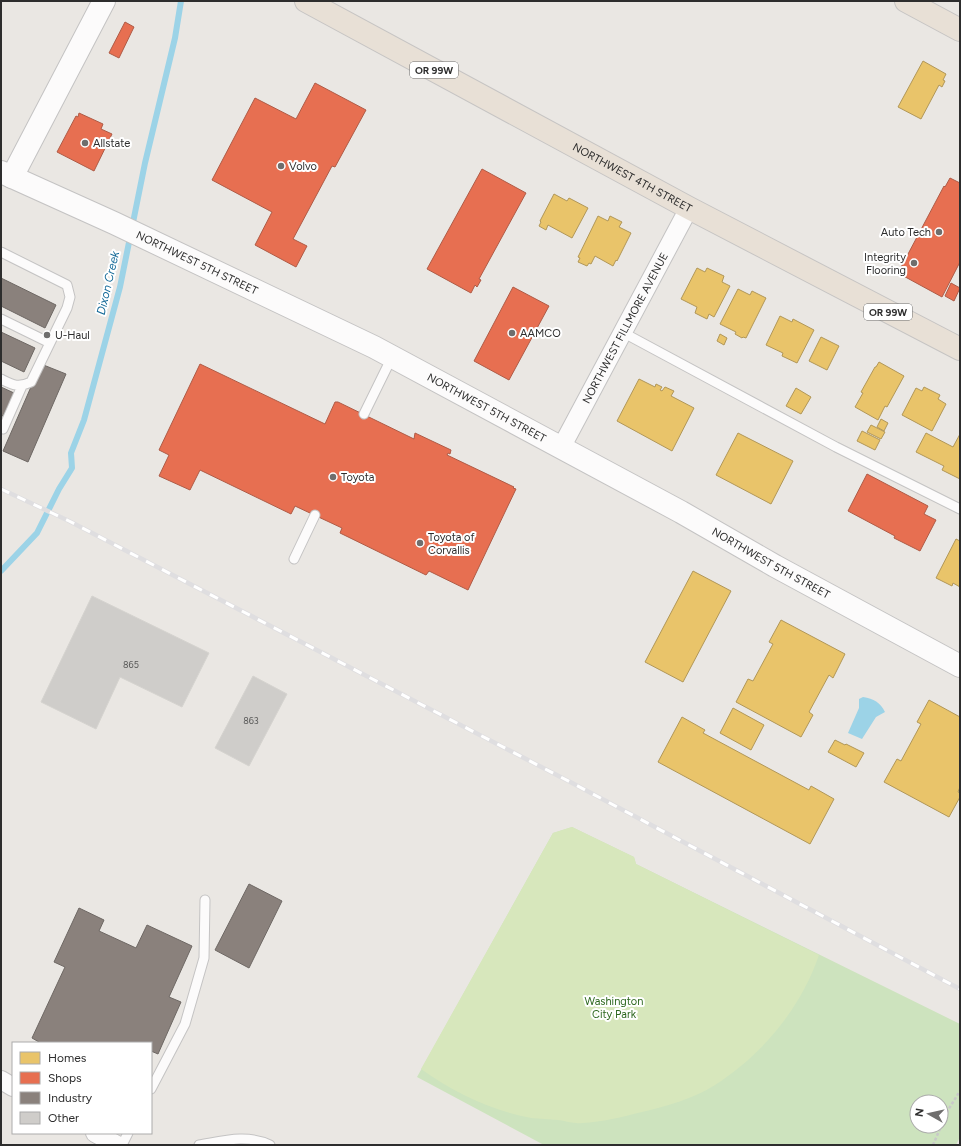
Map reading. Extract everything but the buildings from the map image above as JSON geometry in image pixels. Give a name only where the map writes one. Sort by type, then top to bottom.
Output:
[{"type":"highway","name":"NORTHWEST 4TH STREET","points":[[306,1],[689,208],[960,349]]},
{"type":"highway","points":[[906,1],[960,30]]},
{"type":"street","points":[[7,174],[104,1]]},
{"type":"street","name":"NORTHWEST 5TH STREET","points":[[7,174],[338,329],[681,512],[775,566],[960,666]]},
{"type":"street","name":"NORTHWEST FILLMORE AVENUE","points":[[561,448],[689,208]]},
{"type":"street","points":[[1,1080],[12,1086]]},
{"type":"street","points":[[97,1134],[116,1145]]},
{"type":"lane","points":[[1,252],[67,285],[70,297],[67,308],[31,382],[22,386],[12,384],[1,379]]},
{"type":"lane","points":[[1,319],[50,342]]},
{"type":"lane","points":[[622,332],[836,447],[960,509]]},
{"type":"lane","points":[[364,414],[392,357]]},
{"type":"lane","points":[[1,428],[3,429],[22,386]]},
{"type":"lane","points":[[294,559],[315,515]]},
{"type":"lane","points":[[152,1087],[185,1024],[204,958],[205,900]]},
{"type":"lane","points":[[122,1145],[128,1134]]},
{"type":"lane","points":[[199,1145],[244,1138],[270,1145]]},
{"type":"path","points":[[933,1145],[948,1110],[960,1091]]},
{"type":"green space","name":"Washington City Park","points":[[572,827],[634,857],[636,864],[960,1024],[960,1137],[956,1145],[544,1145],[417,1077],[553,833]]},
{"type":"green space","name":"Washington City Park","points":[[572,827],[634,857],[636,864],[819,955],[802,993],[791,1012],[778,1029],[749,1059],[715,1085],[680,1102],[597,1122],[579,1123],[531,1118],[501,1110],[473,1100],[447,1086],[421,1069],[553,833]]},
{"type":"water","points":[[863,697],[876,702],[885,712],[876,717],[862,739],[848,733],[859,708],[859,699]]},
{"type":"waterway","name":"Dixon Creek","points":[[1,571],[37,533],[59,489],[72,468],[71,453],[84,420],[120,287],[145,163],[175,38],[181,1]]},
{"type":"railway","points":[[1,489],[69,521],[574,784],[960,989]]},
{"type":"place","name":"Allstate","points":[[85,143]]},
{"type":"place","name":"Volvo","points":[[281,166]]},
{"type":"place","name":"Auto Tech","points":[[939,232]]},
{"type":"place","name":"Integrity Flooring","points":[[914,263]]},
{"type":"place","name":"AAMCO","points":[[512,333]]},
{"type":"place","name":"U-Haul","points":[[47,335]]},
{"type":"place","name":"Toyota","points":[[333,477]]},
{"type":"place","name":"Toyota of Corvallis","points":[[420,543]]}]
